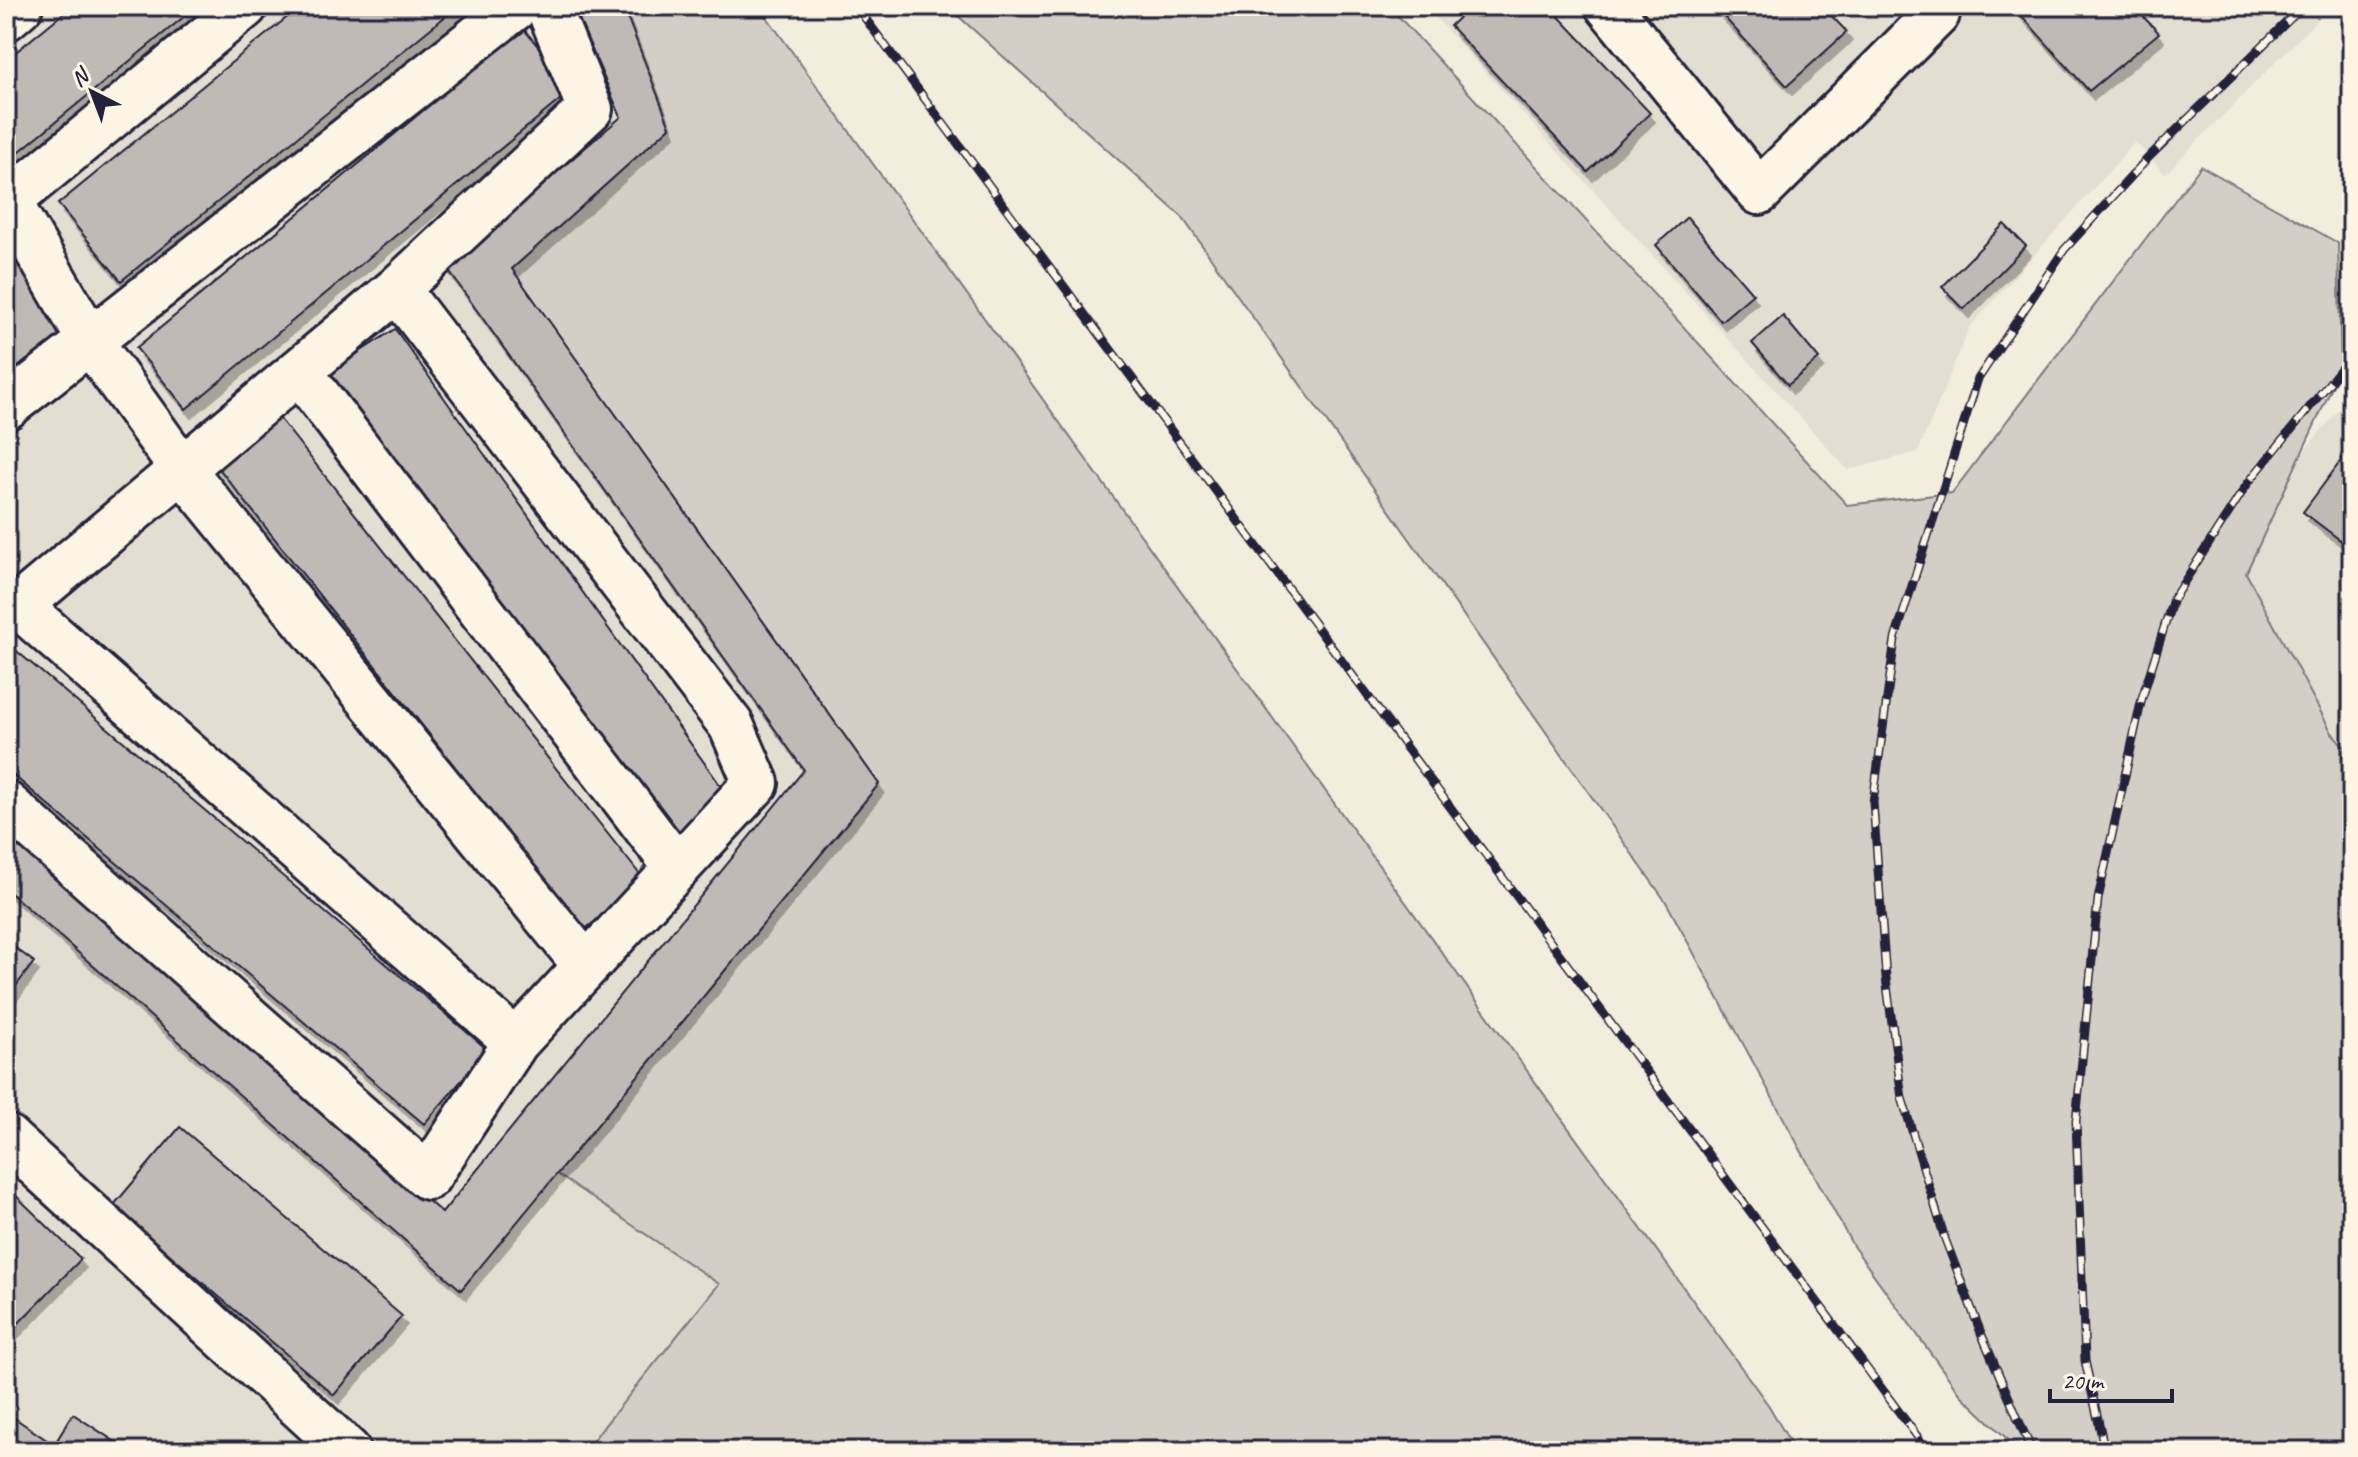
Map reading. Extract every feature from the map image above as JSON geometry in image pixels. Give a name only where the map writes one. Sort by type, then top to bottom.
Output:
[{"type":"lane","points":[[6,18],[20,6]]},
{"type":"lane","points":[[245,6],[7,199],[90,341],[182,469],[586,966]]},
{"type":"lane","points":[[6,407],[517,6]]},
{"type":"lane","points":[[516,1042],[13,600],[182,469],[397,289],[590,109],[548,6]]},
{"type":"lane","points":[[1608,6],[1759,192],[1937,14],[1930,6]]},
{"type":"lane","points":[[6,804],[428,1177],[516,1042],[756,783],[731,725],[397,289]]},
{"type":"lane","points":[[299,371],[677,868]]},
{"type":"lane","points":[[6,1137],[348,1451]]},
{"type":"shaded area","points":[[6,6],[623,6],[670,127],[512,270],[879,784],[558,1174],[719,1284],[584,1451],[6,1451]]},
{"type":"shaded area","points":[[623,6],[759,6],[1769,1406],[1795,1451],[584,1451],[719,1284],[557,1174],[879,784],[512,269],[669,128]]},
{"type":"shaded area","points":[[947,6],[1389,6],[1847,505],[1952,493],[2201,166],[2338,243],[2341,368],[2246,573],[2332,733],[2352,755],[2352,1451],[2020,1451],[1961,1395],[1853,1246],[1666,902],[1182,217]]},
{"type":"shaded area","points":[[1425,6],[2331,6],[2165,174],[2135,142],[1969,328],[1918,452],[1848,470]]},
{"type":"shaded area","points":[[2352,394],[2352,750],[2332,733],[2246,573],[2287,471]]},
{"type":"building","points":[[72,6],[197,6],[9,160],[6,156],[6,60]]},
{"type":"building","points":[[301,6],[458,6],[121,281],[58,204]]},
{"type":"building","points":[[573,6],[623,6],[670,127],[512,269],[879,784],[461,1290],[6,889],[6,830],[442,1213],[804,770],[446,267],[621,117]]},
{"type":"building","points":[[1471,6],[1549,6],[1650,113],[1588,172],[1450,26]]},
{"type":"building","points":[[1714,6],[1822,6],[1847,32],[1787,86]]},
{"type":"building","points":[[2013,6],[2133,6],[2159,33],[2089,91]]},
{"type":"building","points":[[523,28],[573,89],[186,409],[136,348]]},
{"type":"building","points":[[1687,217],[1753,294],[1721,321],[1656,245]]},
{"type":"building","points":[[2004,224],[2026,246],[1964,309],[1942,287]]},
{"type":"building","points":[[6,240],[70,332],[6,384]]},
{"type":"building","points":[[1783,316],[1819,359],[1788,385],[1752,343]]},
{"type":"building","points":[[395,329],[723,789],[677,846],[329,372]]},
{"type":"building","points":[[276,414],[645,881],[584,930],[214,462]]},
{"type":"building","points":[[2352,446],[2352,549],[2303,512]]},
{"type":"building","points":[[6,642],[488,1050],[424,1124],[6,769]]},
{"type":"building","points":[[6,941],[34,962],[6,999]]},
{"type":"building","points":[[180,1127],[402,1316],[334,1395],[113,1206]]},
{"type":"building","points":[[6,1186],[81,1259],[6,1336]]},
{"type":"building","points":[[6,1412],[54,1445],[73,1414],[129,1451],[6,1451]]},
{"type":"railway","points":[[856,6],[1928,1451]]},
{"type":"railway","points":[[2032,1451],[1945,1239],[1902,1098],[1886,978],[1873,802],[1895,639],[1978,379],[2064,250],[2149,157],[2303,6]]},
{"type":"railway","points":[[2105,1451],[2085,1361],[2076,1121],[2098,899],[2142,698],[2173,599],[2248,483],[2352,355]]}]
